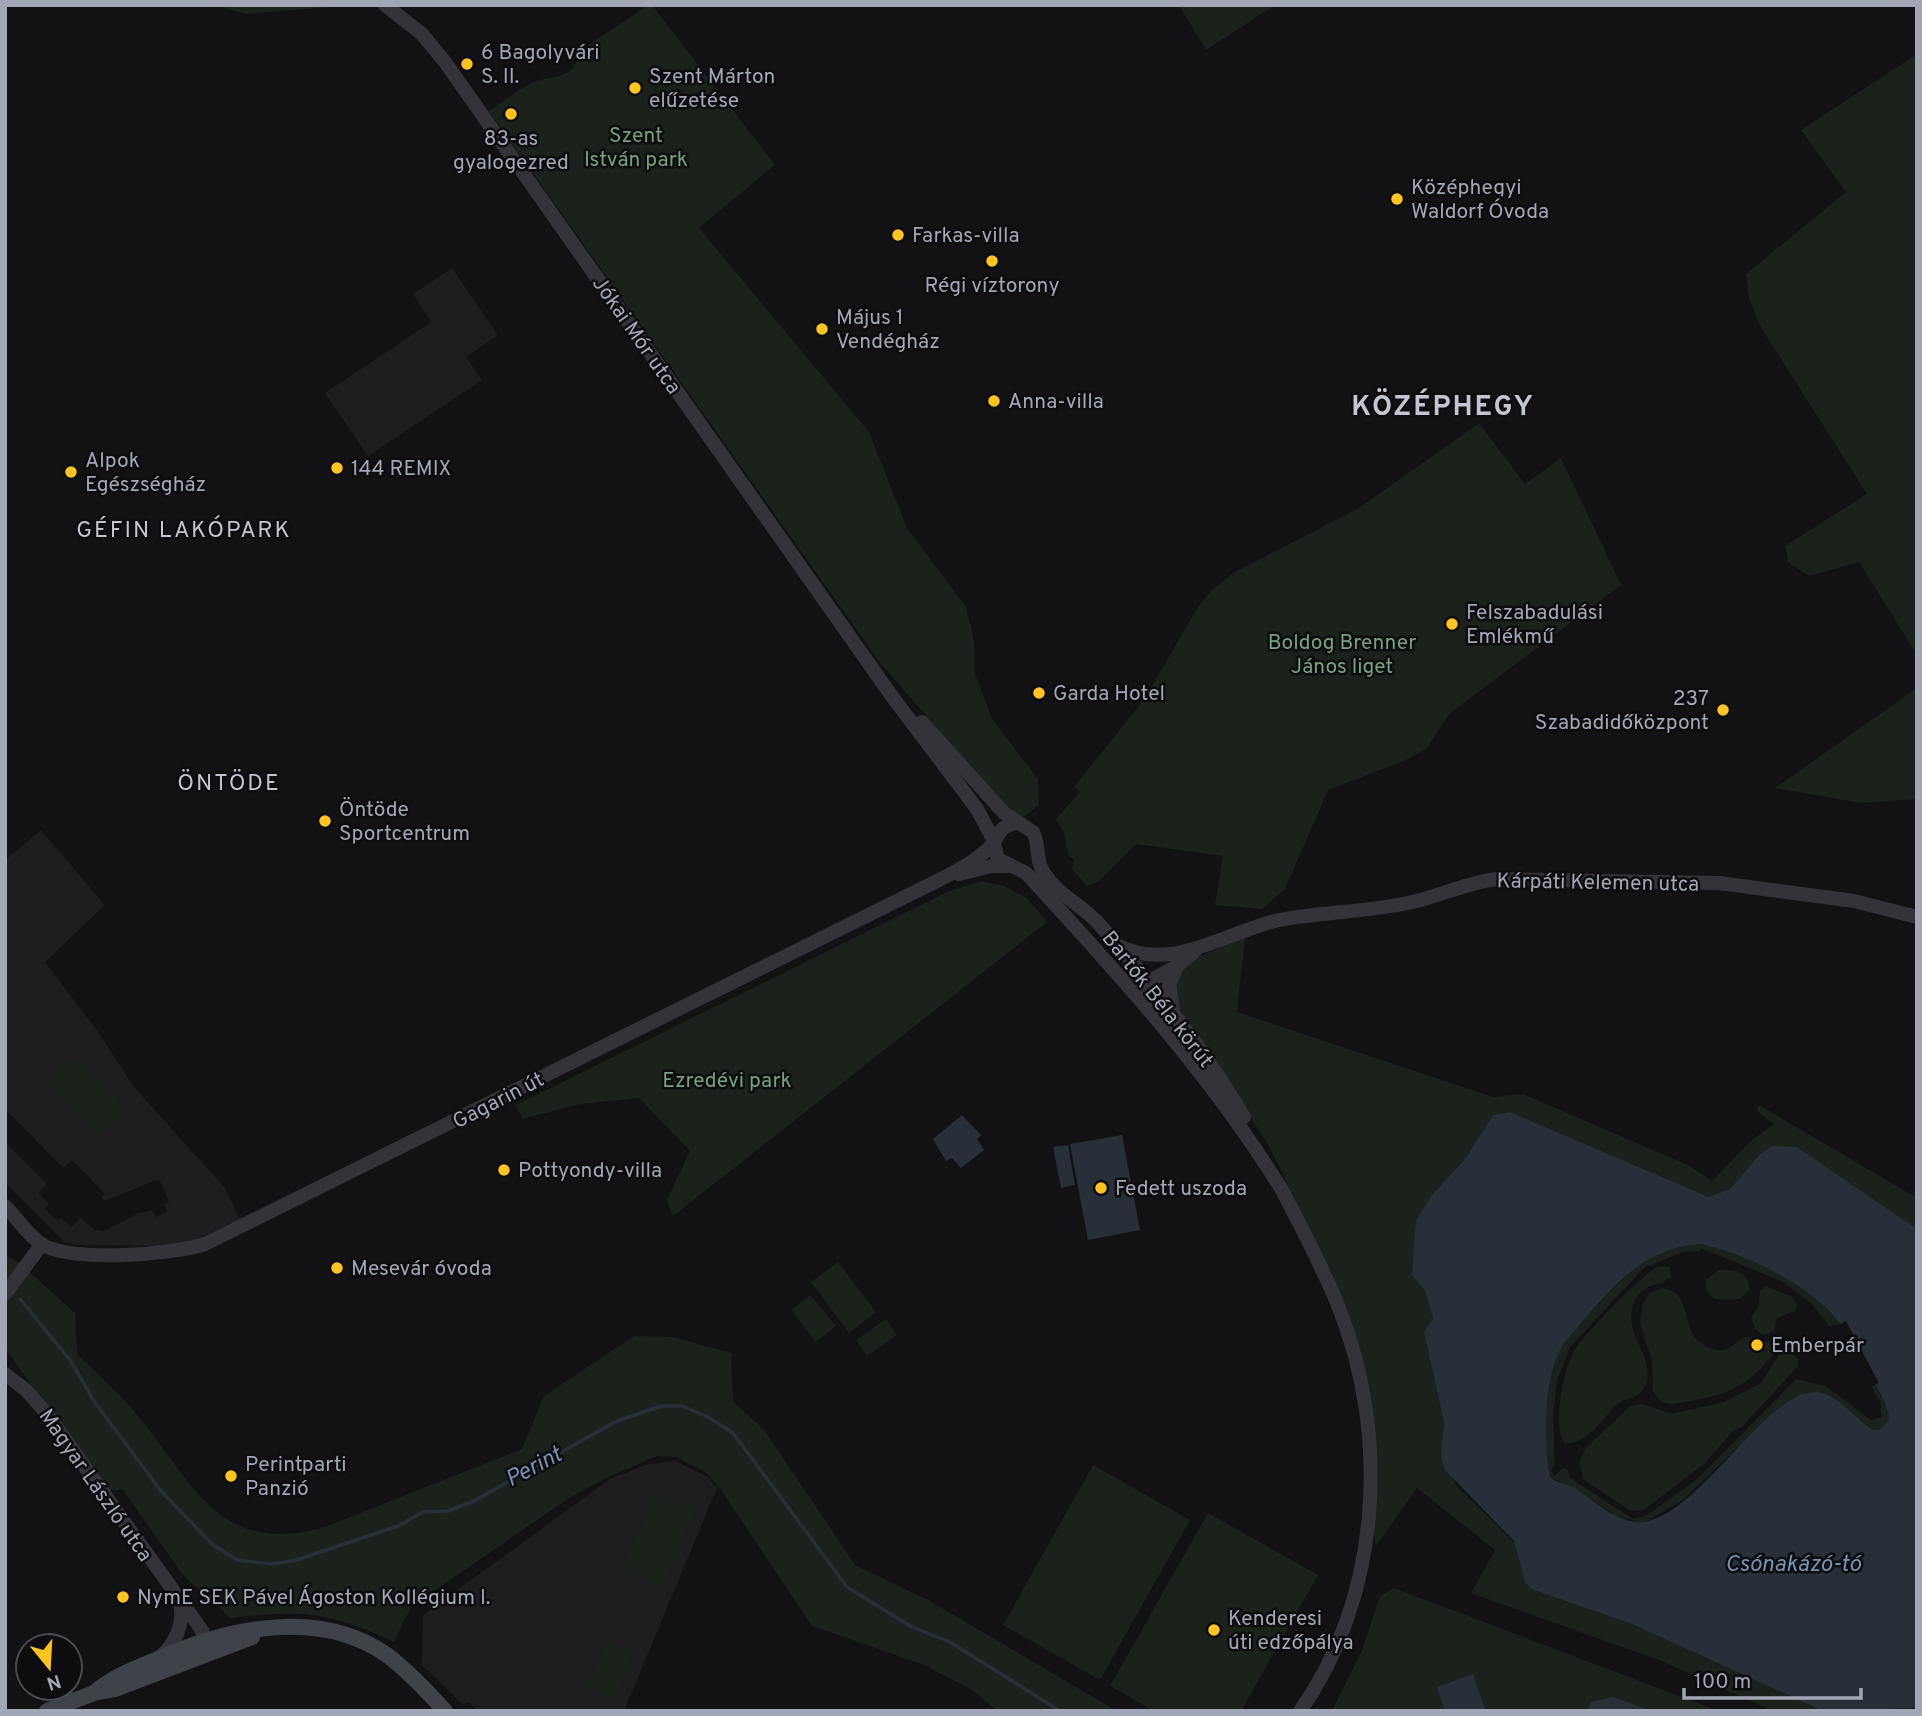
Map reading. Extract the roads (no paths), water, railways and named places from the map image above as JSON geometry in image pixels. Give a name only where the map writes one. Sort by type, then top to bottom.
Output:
[{"type":"main road","points":[[94,1693],[114,1679],[148,1664],[271,1629],[315,1628],[361,1641],[402,1667],[445,1711]]},
{"type":"main road","points":[[47,1711],[94,1693],[115,1689],[210,1647]]},
{"type":"street","name":"Jókai Mór utca","points":[[385,5],[422,34],[445,62],[977,809],[993,843]]},
{"type":"street","name":"Jókai Mór utca","points":[[879,675],[989,799],[1016,823]]},
{"type":"street","name":"Gagarin út","points":[[42,1244],[95,1254],[173,1253],[205,1244],[937,881],[982,854],[993,843],[1001,829],[1016,823]]},
{"type":"street","name":"Bartók Béla körút","points":[[1016,823],[1033,832],[1045,874],[1064,895],[1094,918],[1148,981],[1233,1098],[1285,1195],[1339,1307],[1360,1374],[1370,1445],[1369,1516],[1356,1588],[1329,1662],[1300,1711]]},
{"type":"street","name":"Bartók Béla körút","points":[[993,843],[997,858],[1026,873],[1133,992],[1209,1083],[1285,1195]]},
{"type":"street","points":[[1012,867],[1028,863],[1037,849]]},
{"type":"street","name":"Gagarin út","points":[[937,881],[987,866],[1012,867]]},
{"type":"street","name":"Kárpáti Kelemen utca","points":[[1116,943],[1131,951],[1155,956],[1202,946],[1254,926],[1280,920],[1404,904],[1464,885],[1496,880],[1719,883],[1854,901],[1917,917]]},
{"type":"street","name":"Kárpáti Kelemen utca","points":[[1133,992],[1177,966],[1202,946]]},
{"type":"street","points":[[1176,1017],[1168,991],[1170,976],[1177,966]]},
{"type":"street","points":[[5,1206],[42,1244],[5,1294]]},
{"type":"street","name":"Magyar László utca","points":[[5,1374],[26,1390],[47,1414],[210,1647]]},
{"type":"street","points":[[148,1664],[166,1653],[174,1641],[182,1614],[180,1603]]},
{"type":"water","name":"Csónakázó-tó","points":[[1510,1112],[1709,1197],[1730,1189],[1759,1155],[1772,1146],[1797,1147],[1917,1229],[1917,1708],[1823,1711],[1632,1624],[1531,1589],[1525,1582],[1514,1541],[1445,1470],[1441,1456],[1444,1423],[1424,1332],[1433,1319],[1425,1291],[1412,1275],[1416,1221],[1431,1196],[1465,1159],[1493,1115]],"holes":[[[1700,1244],[1718,1248],[1776,1273],[1828,1310],[1848,1335],[1881,1395],[1889,1420],[1881,1429],[1874,1430],[1829,1396],[1822,1393],[1802,1395],[1780,1407],[1685,1500],[1662,1516],[1639,1522],[1621,1518],[1573,1487],[1550,1477],[1546,1427],[1552,1371],[1565,1342],[1608,1293],[1639,1266],[1657,1255],[1677,1248]]]},
{"type":"water","points":[[962,1115],[981,1135],[977,1139],[984,1150],[961,1168],[952,1158],[946,1161],[933,1139]]},
{"type":"water","points":[[1122,1135],[1140,1230],[1088,1240],[1070,1144]]},
{"type":"water","points":[[1068,1145],[1075,1185],[1061,1188],[1053,1147]]},
{"type":"water","points":[[1473,1674],[1486,1711],[1445,1711],[1437,1687]]},
{"type":"water","points":[[1613,1697],[1651,1711],[1588,1711],[1591,1702]]},
{"type":"waterway","name":"Perint","points":[[20,1299],[70,1360],[96,1404],[161,1491],[213,1545],[237,1560],[272,1564],[297,1560],[398,1526],[423,1512],[448,1511],[474,1501],[617,1421],[661,1406],[682,1406],[708,1417],[733,1433],[847,1587],[910,1626],[950,1642],[1060,1711]]},
{"type":"place","name":"6 Bagolyvári S. II.","points":[[467,64]]},
{"type":"place","name":"Szent Márton elűzetése","points":[[635,88]]},
{"type":"place","name":"83-as gyalogezred","points":[[511,114]]},
{"type":"place","name":"Középhegyi Waldorf Óvoda","points":[[1397,199]]},
{"type":"place","name":"Farkas-villa","points":[[898,235]]},
{"type":"place","name":"Régi víztorony","points":[[992,261]]},
{"type":"place","name":"Május 1 Vendégház","points":[[822,329]]},
{"type":"place","name":"Anna-villa","points":[[994,401]]},
{"type":"place","name":"144 REMIX","points":[[337,468]]},
{"type":"place","name":"Alpok Egészségház","points":[[71,472]]},
{"type":"place","name":"Felszabadulási Emlékmű","points":[[1452,624]]},
{"type":"place","name":"Garda Hotel","points":[[1039,693]]},
{"type":"place","name":"237 Szabadidőközpont","points":[[1723,710]]},
{"type":"place","name":"Öntöde Sportcentrum","points":[[325,821]]},
{"type":"place","name":"Pottyondy-villa","points":[[504,1170]]},
{"type":"place","name":"Fedett uszoda","points":[[1101,1188]]},
{"type":"place","name":"Mesevár óvoda","points":[[337,1268]]},
{"type":"place","name":"Emberpár","points":[[1757,1345]]},
{"type":"place","name":"Perintparti Panzió","points":[[231,1476]]},
{"type":"place","name":"NymE SEK Pável Ágoston Kollégium I.","points":[[123,1597]]},
{"type":"place","name":"Kenderesi úti edzőpálya","points":[[1214,1630]]},
{"type":"district","name":"KÖZÉPHEGY","points":[[1443,405]]},
{"type":"district","name":"GÉFIN LAKÓPARK","points":[[184,529]]},
{"type":"district","name":"ÖNTÖDE","points":[[229,782]]},
{"type":"park label","name":"Szent István park","points":[[636,147]]},
{"type":"park label","name":"Boldog Brenner János liget","points":[[1342,654]]},
{"type":"park label","name":"Ezredévi park","points":[[727,1080]]}]
